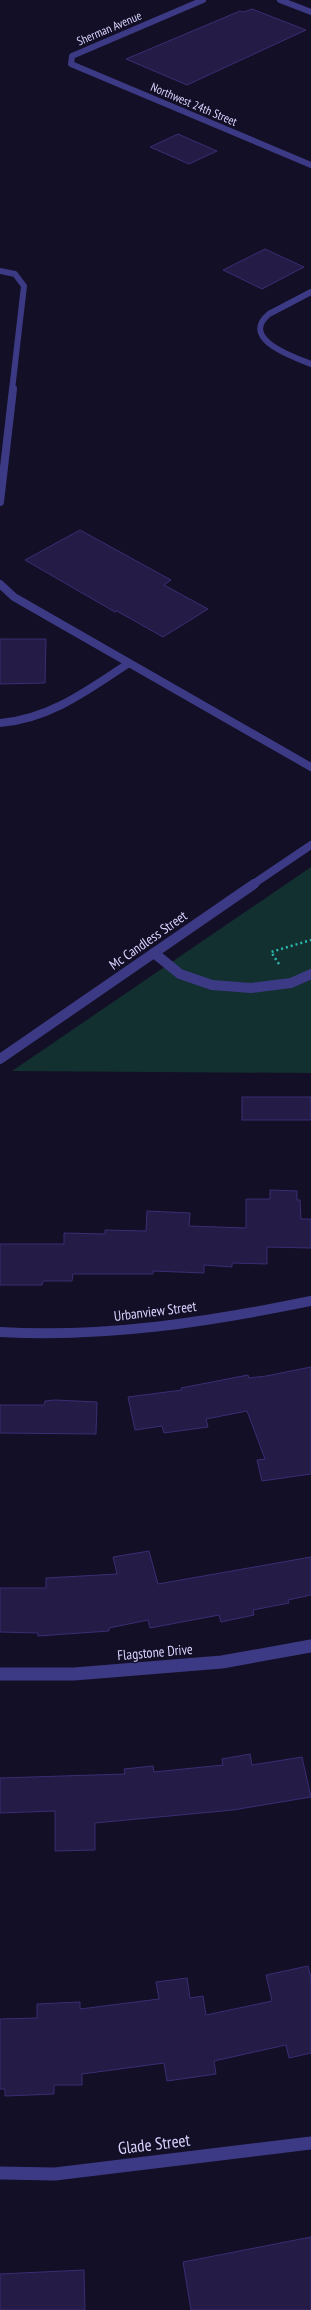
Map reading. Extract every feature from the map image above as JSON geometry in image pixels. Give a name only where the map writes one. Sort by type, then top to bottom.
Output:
[{"type":"street","name":"Sherman Avenue","points":[[71,60],[72,56],[203,0]]},
{"type":"street","points":[[280,0],[311,12]]},
{"type":"street","name":"Northwest 24th Street","points":[[71,60],[71,64],[311,165]]},
{"type":"street","points":[[0,271],[14,273],[22,278],[24,286],[0,502]]},
{"type":"street","points":[[311,292],[269,314],[263,319],[260,326],[262,337],[270,346],[311,364]]},
{"type":"street","points":[[0,584],[14,597],[311,767]]},
{"type":"street","points":[[0,722],[29,720],[51,712],[129,663]]},
{"type":"street","name":"Mc Candless Street","points":[[0,1059],[311,845]]},
{"type":"street","points":[[154,953],[180,974],[212,985],[251,988],[291,983],[311,974]]},
{"type":"street","name":"Urbanview Street","points":[[0,1332],[23,1334],[98,1332],[157,1327],[311,1301]]},
{"type":"street","name":"Flagstone Drive","points":[[0,1674],[74,1674],[222,1662],[311,1646]]},
{"type":"street","name":"Glade Street","points":[[0,2173],[54,2174],[311,2142]]},
{"type":"path","points":[[291,983],[271,952],[311,940]]},
{"type":"green space","points":[[311,867],[311,1073],[12,1071]]},
{"type":"building","points":[[252,9],[306,30],[187,85],[126,59],[240,11],[244,12]]},
{"type":"building","points":[[178,134],[217,151],[189,164],[150,147]]},
{"type":"building","points":[[265,249],[304,267],[262,289],[223,270]]},
{"type":"building","points":[[80,530],[171,580],[164,585],[208,609],[163,637],[117,611],[115,612],[25,560]]},
{"type":"building","points":[[0,639],[46,639],[45,683],[0,684]]},
{"type":"building","points":[[242,1097],[311,1097],[311,1120],[242,1120]]},
{"type":"building","points":[[270,1190],[297,1191],[297,1200],[300,1200],[301,1219],[311,1219],[311,1248],[267,1247],[267,1264],[232,1263],[232,1267],[204,1265],[204,1273],[153,1271],[153,1274],[73,1274],[72,1281],[43,1281],[42,1285],[0,1285],[0,1244],[64,1244],[64,1233],[105,1234],[105,1230],[146,1231],[147,1211],[190,1213],[189,1226],[246,1228],[246,1199],[270,1199]]},
{"type":"building","points":[[311,1367],[311,1474],[262,1481],[257,1460],[265,1459],[247,1411],[206,1419],[208,1427],[164,1433],[162,1426],[135,1430],[128,1397],[182,1390],[181,1388],[248,1375],[249,1378],[266,1376]]},
{"type":"building","points":[[45,1401],[97,1402],[96,1434],[0,1433],[0,1405],[44,1405]]},
{"type":"building","points":[[149,1551],[158,1584],[311,1557],[311,1595],[288,1600],[289,1603],[253,1610],[254,1615],[221,1622],[219,1615],[150,1628],[148,1620],[109,1628],[109,1631],[38,1636],[38,1633],[0,1632],[0,1588],[46,1588],[46,1578],[117,1574],[113,1557]]},
{"type":"building","points":[[250,1754],[252,1765],[302,1757],[311,1797],[233,1810],[95,1823],[95,1850],[55,1851],[55,1811],[0,1813],[0,1778],[125,1774],[124,1769],[153,1766],[154,1772],[223,1765],[222,1759]]},
{"type":"building","points":[[308,1966],[311,1978],[311,2053],[289,2058],[286,2045],[214,2061],[216,2074],[167,2081],[164,2063],[82,2074],[82,2085],[54,2085],[54,2094],[5,2096],[5,2089],[0,2089],[0,2019],[37,2018],[37,2004],[80,2002],[80,2009],[159,1999],[156,1982],[187,1978],[190,1998],[203,1996],[206,2015],[272,2001],[266,1975]]},
{"type":"building","points":[[311,2237],[311,2310],[191,2310],[183,2262]]},
{"type":"building","points":[[84,2270],[85,2310],[0,2310],[0,2274]]}]
